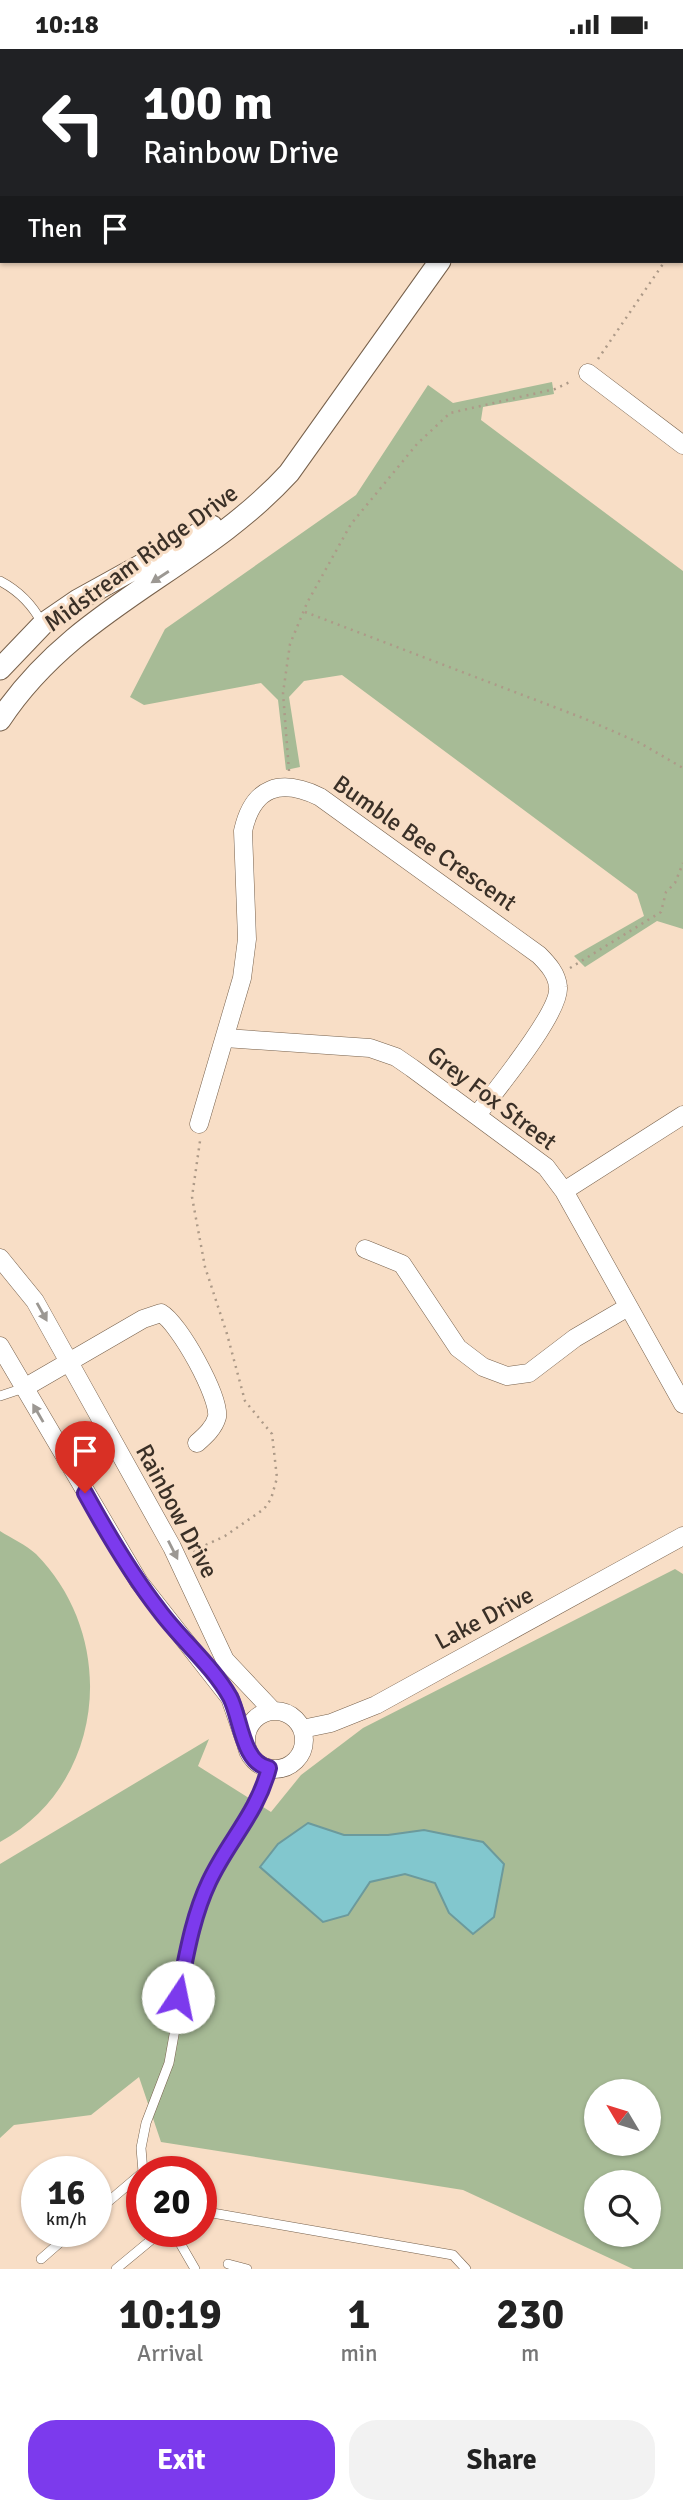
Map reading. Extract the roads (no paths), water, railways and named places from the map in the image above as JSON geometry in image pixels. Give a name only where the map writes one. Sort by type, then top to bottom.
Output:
[{"type":"street","name":"Midstream Ridge Drive","points":[[0,720],[22,688],[74,636],[213,541],[269,495],[289,473],[439,263]]},
{"type":"street","points":[[588,373],[683,445]]},
{"type":"street","name":"Midstream Ridge Drive","points":[[0,669],[43,624],[78,600],[197,536],[289,473]]},
{"type":"street","name":"Bumble Bee Crescent","points":[[225,1038],[240,991],[245,956],[243,831],[246,818],[258,798],[271,789],[290,787],[320,797],[539,954],[556,977],[557,998],[552,1010],[477,1115]]},
{"type":"street","points":[[199,1124],[225,1038]]},
{"type":"street","name":"Grey Fox Street","points":[[225,1038],[370,1048],[396,1057],[536,1158],[564,1191],[683,1404]]},
{"type":"street","points":[[564,1191],[683,1115]]},
{"type":"street","points":[[365,1249],[402,1264],[458,1348],[483,1367],[507,1376],[529,1373],[575,1338],[628,1307]]},
{"type":"street","name":"Rainbow Drive","points":[[0,1258],[35,1301],[69,1361],[177,1558],[225,1660],[273,1711]]},
{"type":"street","points":[[24,1388],[153,1314],[167,1317],[178,1330],[214,1397],[217,1417],[213,1426],[197,1443]]},
{"type":"street","points":[[0,1346],[139,1582],[230,1698],[246,1745],[256,1761],[269,1768],[283,1768],[299,1757],[303,1749],[302,1729],[291,1715],[273,1711],[256,1718],[246,1735],[246,1745]]},
{"type":"street","name":"Lake Drive","points":[[302,1729],[331,1723],[376,1705],[683,1536]]},
{"type":"lane","points":[[0,581],[21,594],[35,608],[43,624]]},
{"type":"lane","points":[[0,1396],[24,1388]]},
{"type":"lane","points":[[141,2156],[146,2123],[169,2063],[196,1911],[210,1879],[249,1818],[269,1768]]},
{"type":"lane","points":[[112,2198],[126,2186]]},
{"type":"lane","points":[[217,2214],[453,2255],[466,2269]]},
{"type":"lane","points":[[41,2259],[55,2247]]},
{"type":"lane","points":[[116,2269],[143,2247]]},
{"type":"lane","points":[[182,2247],[195,2269]]},
{"type":"lane","points":[[228,2264],[247,2269]]},
{"type":"water","points":[[308,1823],[344,1835],[388,1835],[424,1830],[483,1842],[504,1864],[494,1917],[473,1934],[449,1913],[435,1883],[405,1874],[370,1882],[348,1915],[323,1922],[260,1867],[278,1844]]}]
